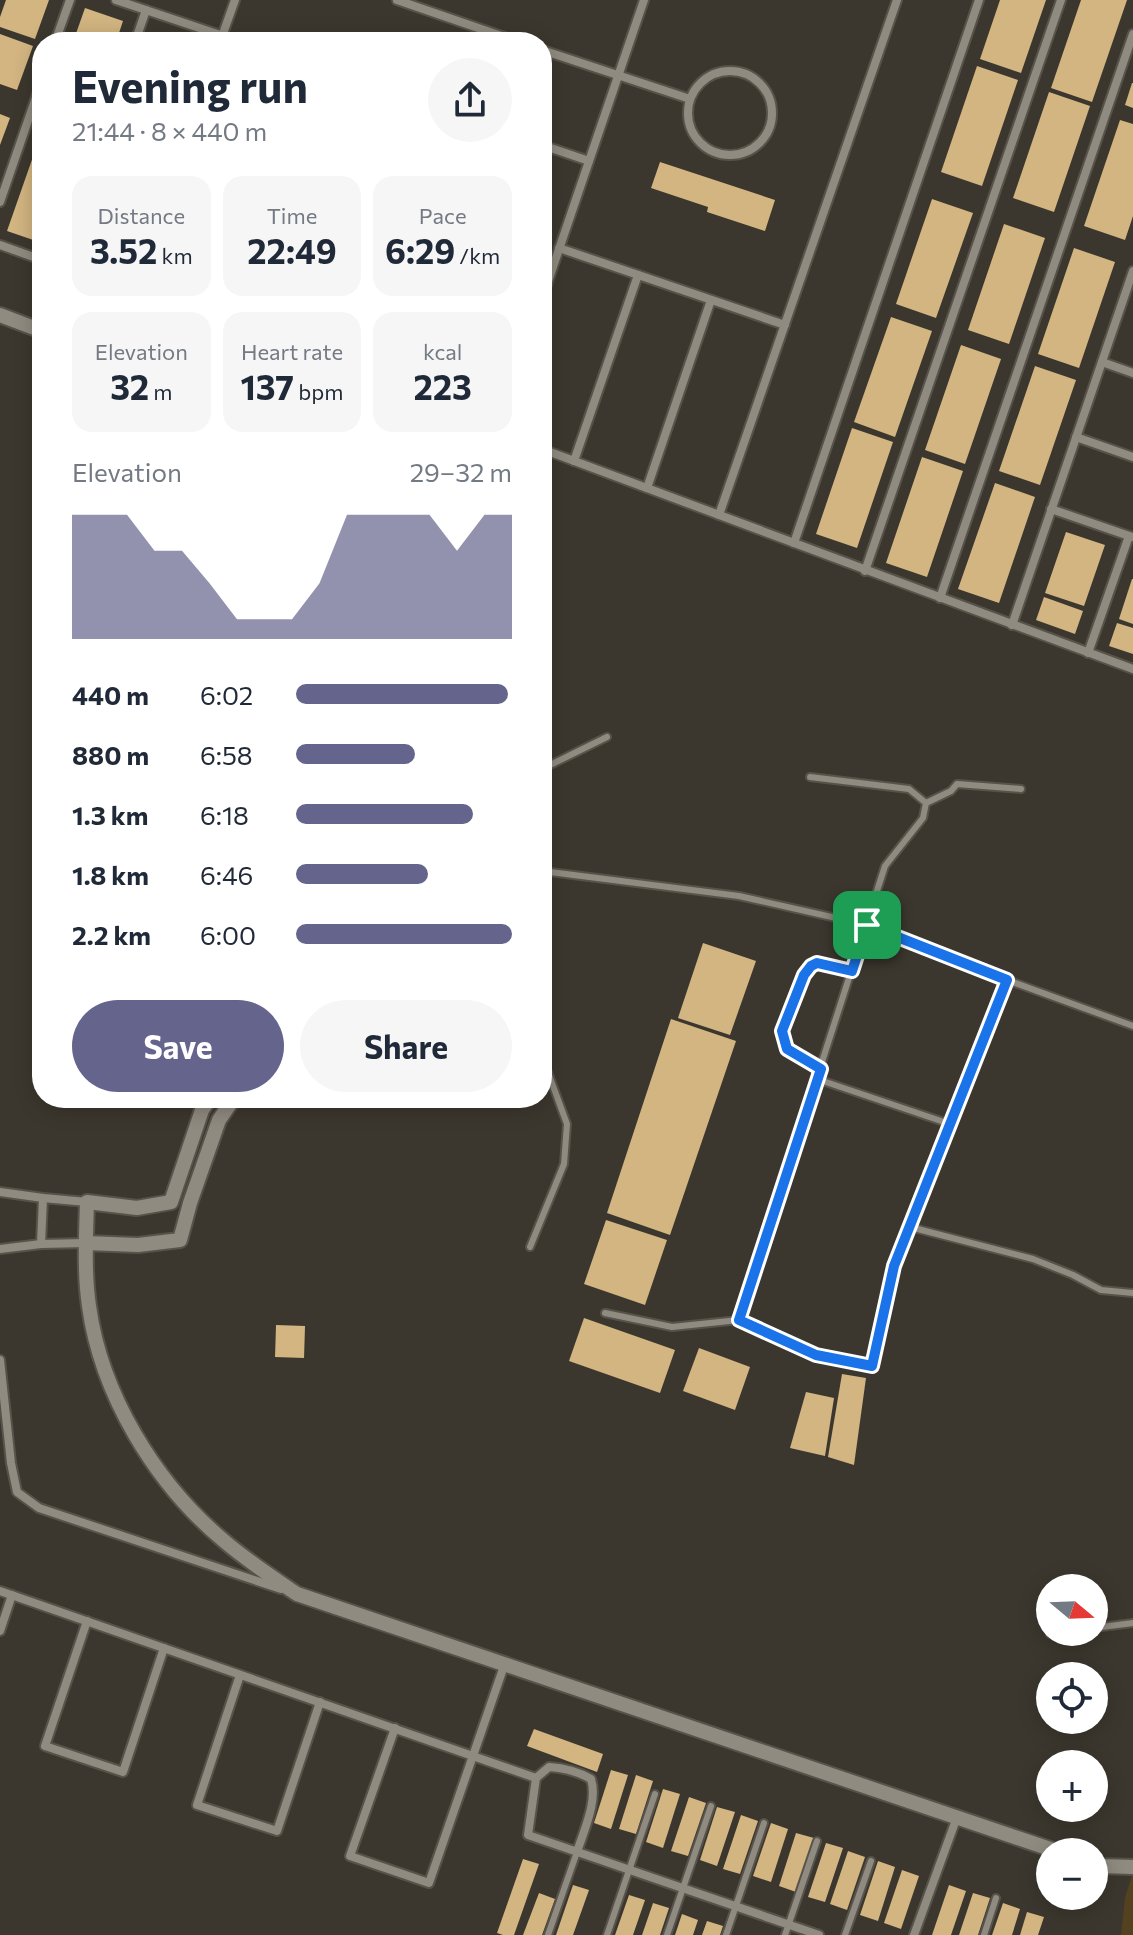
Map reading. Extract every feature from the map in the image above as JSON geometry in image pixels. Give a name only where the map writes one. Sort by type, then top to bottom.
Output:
[{"type":"street","points":[[59,32],[70,0]]},
{"type":"street","points":[[116,0],[203,32]]},
{"type":"street","points":[[224,32],[235,0]]},
{"type":"street","points":[[397,0],[490,32]]},
{"type":"street","points":[[552,269],[644,0]]},
{"type":"street","points":[[719,515],[897,0]]},
{"type":"street","points":[[794,543],[979,0]]},
{"type":"street","points":[[865,571],[1061,0]]},
{"type":"street","points":[[138,32],[146,10]]},
{"type":"street","points":[[940,598],[1133,34]]},
{"type":"street","points":[[552,53],[690,99]]},
{"type":"street","points":[[721,71],[743,73],[761,85],[767,94],[771,105],[770,127],[765,137],[748,151],[727,155],[716,153],[698,141],[692,132],[688,121],[690,99],[694,90],[711,75],[721,71]]},
{"type":"street","points":[[0,202],[32,109]]},
{"type":"street","points":[[552,148],[589,161]]},
{"type":"street","points":[[0,245],[32,256]]},
{"type":"street","points":[[559,248],[785,325]]},
{"type":"street","points":[[1012,625],[1102,362],[1130,292],[1133,271]]},
{"type":"street","points":[[574,461],[638,275]]},
{"type":"street","points":[[647,488],[711,300]]},
{"type":"street","points":[[0,315],[32,327]]},
{"type":"street","points":[[1102,362],[1133,373]]},
{"type":"street","points":[[1076,437],[1133,457]]},
{"type":"street","points":[[552,453],[1133,669]]},
{"type":"street","points":[[1051,509],[1131,536],[1088,653]]},
{"type":"street","points":[[0,1192],[137,1208],[171,1202],[203,1108]]},
{"type":"street","points":[[0,1249],[41,1244],[138,1245],[180,1240],[219,1120],[227,1108]]},
{"type":"street","points":[[41,1244],[43,1198]]},
{"type":"street","points":[[87,1202],[88,1304],[95,1337],[118,1400],[151,1460],[170,1487],[221,1539],[297,1594]]},
{"type":"street","points":[[0,1360],[17,1492],[39,1508],[1036,1844]]},
{"type":"street","points":[[0,1591],[536,1778]]},
{"type":"street","points":[[0,1631],[12,1595]]},
{"type":"street","points":[[87,1621],[45,1746],[123,1772],[164,1648]]},
{"type":"street","points":[[395,1728],[350,1856],[429,1883],[504,1666]]},
{"type":"street","points":[[240,1675],[197,1805],[277,1831],[320,1702]]},
{"type":"street","points":[[577,1852],[591,1805],[591,1779],[565,1768],[549,1767],[536,1778],[528,1835],[577,1852],[682,1888],[788,1924],[819,1935]]},
{"type":"street","points":[[914,1935],[957,1817]]},
{"type":"street","points":[[1108,1866],[1133,1867]]},
{"type":"lane","points":[[552,764],[607,737]]},
{"type":"lane","points":[[810,777],[909,789],[926,803]]},
{"type":"lane","points":[[926,803],[951,791],[957,784],[1021,789]]},
{"type":"lane","points":[[739,1320],[885,866],[923,818],[926,803]]},
{"type":"lane","points":[[552,872],[739,896],[867,925],[1133,1026]]},
{"type":"lane","points":[[821,1069],[787,1049],[782,1031],[799,986],[811,966],[817,963],[852,971]]},
{"type":"lane","points":[[605,1313],[672,1327],[739,1320],[816,1355],[872,1366],[894,1266],[1007,980]]},
{"type":"lane","points":[[817,1079],[950,1124]]},
{"type":"lane","points":[[530,1247],[564,1164],[567,1124],[552,1083]]},
{"type":"lane","points":[[910,1227],[1033,1259],[1101,1290],[1133,1293]]},
{"type":"lane","points":[[1108,1626],[1133,1623]]},
{"type":"lane","points":[[607,1935],[655,1794]]},
{"type":"lane","points":[[667,1935],[711,1806]]},
{"type":"lane","points":[[726,1935],[764,1823]]},
{"type":"lane","points":[[785,1935],[817,1841]]},
{"type":"lane","points":[[548,1935],[577,1852]]},
{"type":"lane","points":[[845,1935],[871,1861]]},
{"type":"lane","points":[[984,1935],[996,1898]]},
{"type":"shaded area","points":[[1133,1872],[1133,1935],[1121,1935],[1125,1898]]},
{"type":"building","points":[[6,0],[49,0],[38,32],[32,32],[32,38],[0,27]]},
{"type":"building","points":[[1000,0],[1046,0],[1021,73],[980,59]]},
{"type":"building","points":[[1081,0],[1127,0],[1092,102],[1051,88]]},
{"type":"building","points":[[85,8],[123,21],[119,32],[77,32]]},
{"type":"building","points":[[0,34],[32,46],[32,49],[17,90],[0,84]]},
{"type":"building","points":[[977,66],[1018,80],[982,186],[941,172]]},
{"type":"building","points":[[1133,83],[1133,108],[1125,105]]},
{"type":"building","points":[[1049,92],[1090,106],[1054,212],[1013,198]]},
{"type":"building","points":[[0,114],[10,118],[0,145]]},
{"type":"building","points":[[1120,120],[1133,124],[1133,216],[1125,240],[1084,226]]},
{"type":"building","points":[[32,160],[32,240],[7,231]]},
{"type":"building","points":[[660,162],[775,200],[765,231],[707,212],[708,207],[651,188]]},
{"type":"building","points":[[932,199],[973,213],[936,318],[896,304]]},
{"type":"building","points":[[1004,224],[1045,238],[1009,344],[968,330]]},
{"type":"building","points":[[1074,248],[1115,262],[1079,368],[1038,354]]},
{"type":"building","points":[[891,317],[932,331],[895,437],[854,422]]},
{"type":"building","points":[[961,345],[1001,359],[965,464],[925,450]]},
{"type":"building","points":[[1035,366],[1076,380],[1040,485],[999,471]]},
{"type":"building","points":[[852,428],[893,442],[857,548],[816,534]]},
{"type":"building","points":[[922,457],[963,471],[927,577],[886,563]]},
{"type":"building","points":[[995,483],[1035,497],[999,603],[958,589]]},
{"type":"building","points":[[1066,532],[1105,545],[1084,606],[1045,593]]},
{"type":"building","points":[[1133,579],[1133,624],[1119,619]]},
{"type":"building","points":[[1044,597],[1083,611],[1075,634],[1036,620]]},
{"type":"building","points":[[1117,623],[1133,628],[1133,654],[1109,646]]},
{"type":"building","points":[[703,943],[756,961],[730,1035],[678,1018]]},
{"type":"building","points":[[671,1019],[736,1041],[670,1235],[607,1213]]},
{"type":"building","points":[[606,1220],[667,1240],[645,1305],[584,1284]]},
{"type":"building","points":[[584,1318],[675,1350],[660,1393],[569,1361]]},
{"type":"building","points":[[276,1325],[305,1326],[304,1358],[275,1357]]},
{"type":"building","points":[[699,1348],[750,1367],[735,1410],[683,1391]]},
{"type":"building","points":[[842,1374],[866,1378],[854,1465],[828,1457]]},
{"type":"building","points":[[806,1392],[834,1398],[825,1456],[790,1448]]},
{"type":"building","points":[[534,1729],[603,1754],[597,1772],[527,1746]]},
{"type":"building","points":[[611,1770],[628,1775],[611,1829],[594,1823]]},
{"type":"building","points":[[636,1775],[653,1781],[636,1834],[619,1829]]},
{"type":"building","points":[[663,1789],[680,1794],[663,1848],[646,1842]]},
{"type":"building","points":[[689,1797],[706,1803],[688,1856],[671,1851]]},
{"type":"building","points":[[717,1807],[735,1812],[717,1866],[700,1860]]},
{"type":"building","points":[[741,1815],[758,1821],[740,1874],[723,1869]]},
{"type":"building","points":[[771,1823],[788,1829],[771,1882],[753,1876]]},
{"type":"building","points":[[796,1833],[814,1838],[796,1892],[779,1886]]},
{"type":"building","points":[[826,1843],[843,1848],[825,1902],[808,1897]]},
{"type":"building","points":[[848,1851],[865,1857],[847,1910],[830,1904]]},
{"type":"building","points":[[523,1859],[539,1864],[514,1935],[503,1935],[497,1933]]},
{"type":"building","points":[[878,1861],[895,1867],[878,1921],[860,1915]]},
{"type":"building","points":[[902,1870],[919,1876],[901,1929],[884,1923]]},
{"type":"building","points":[[573,1885],[589,1890],[573,1935],[556,1935]]},
{"type":"building","points":[[949,1885],[966,1891],[951,1935],[932,1935]]},
{"type":"building","points":[[539,1893],[555,1899],[542,1935],[523,1935]]},
{"type":"building","points":[[973,1893],[990,1898],[978,1935],[959,1935]]},
{"type":"building","points":[[629,1895],[645,1900],[633,1935],[615,1935]]},
{"type":"building","points":[[653,1903],[669,1908],[660,1935],[642,1935]]},
{"type":"building","points":[[1003,1903],[1020,1909],[1012,1935],[992,1935]]},
{"type":"building","points":[[1027,1912],[1044,1917],[1038,1935],[1020,1935]]},
{"type":"building","points":[[682,1914],[698,1920],[693,1935],[675,1935]]},
{"type":"building","points":[[707,1921],[723,1926],[720,1935],[702,1935]]},
{"type":"route","points":[[867,925],[1007,980],[894,1266],[872,1366],[816,1355],[739,1320],[821,1069],[787,1049],[782,1031],[804,975],[811,966],[817,963],[852,971],[867,925]]}]
